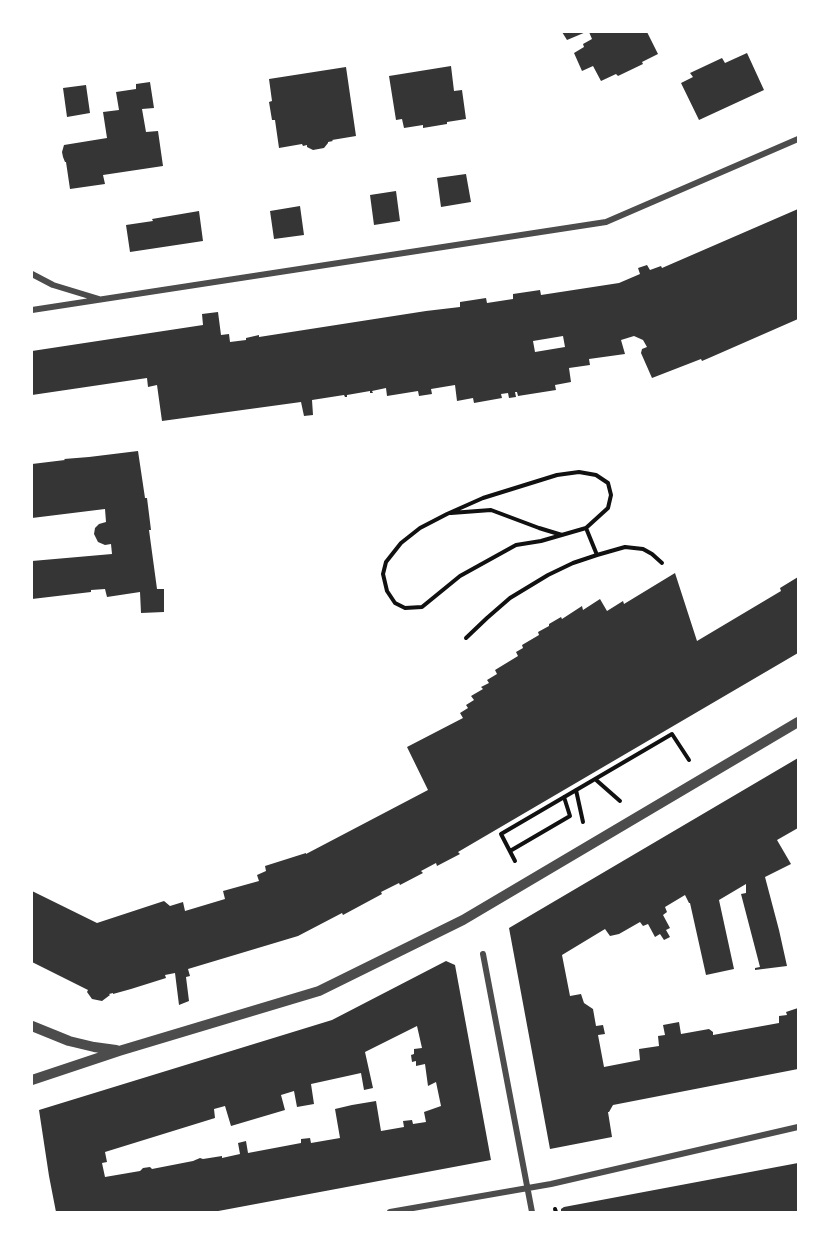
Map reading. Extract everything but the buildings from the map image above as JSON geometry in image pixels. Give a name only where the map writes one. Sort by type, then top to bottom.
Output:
[{"type":"street","points":[[32,310],[606,222],[798,140]]},
{"type":"street","points":[[32,274],[53,285],[102,300]]},
{"type":"street","points":[[32,1080],[119,1051],[319,991],[463,920],[798,722]]},
{"type":"street","points":[[483,954],[532,1212]]},
{"type":"street","points":[[32,1026],[69,1041],[119,1051]]},
{"type":"street","points":[[390,1212],[527,1188],[798,1127]]},
{"type":"path","points":[[579,472],[596,475],[608,483],[611,495],[608,508],[586,528],[516,545],[460,576],[422,607],[405,609],[395,603],[387,591],[383,574],[386,562],[402,543],[420,528],[447,514],[505,490],[557,475],[579,472]]},
{"type":"path","points":[[447,514],[491,510],[563,535]]},
{"type":"path","points":[[586,528],[597,555]]},
{"type":"path","points":[[466,638],[510,598],[528,586],[548,575],[597,555],[633,547],[643,549],[662,563]]},
{"type":"path","points":[[515,861],[501,834],[564,797],[672,734],[688,760]]},
{"type":"path","points":[[595,779],[620,801]]},
{"type":"path","points":[[576,790],[583,822]]},
{"type":"path","points":[[510,851],[570,816],[564,797]]}]
